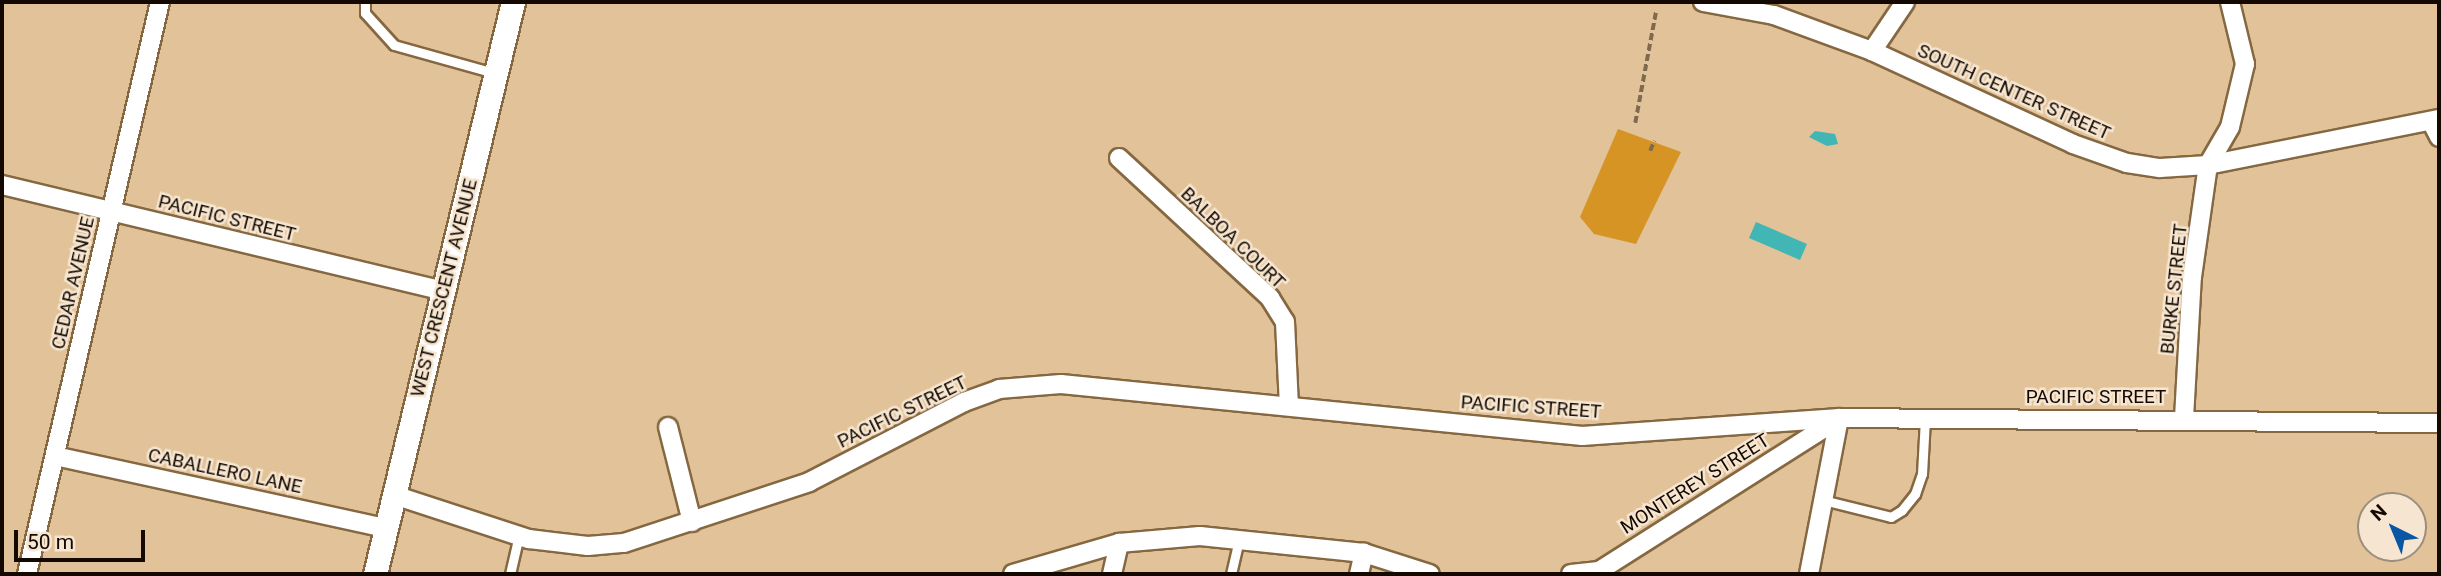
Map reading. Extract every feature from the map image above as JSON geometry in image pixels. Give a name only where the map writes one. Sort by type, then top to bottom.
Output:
[{"type":"street","name":"CEDAR AVENUE","points":[[26,574],[160,2]]},
{"type":"street","name":"WEST CRESCENT AVENUE","points":[[375,574],[513,2]]},
{"type":"street","name":"SOUTH CENTER STREET","points":[[1703,2],[1774,15],[1871,51],[2073,144],[2127,163],[2160,168],[2208,165],[2437,126]]},
{"type":"street","points":[[1871,51],[1905,2]]},
{"type":"street","points":[[2208,165],[2230,127],[2245,64],[2230,2]]},
{"type":"street","name":"BALBOA COURT","points":[[1119,158],[1270,298],[1284,322],[1289,406]]},
{"type":"street","name":"BURKE STREET","points":[[2184,418],[2192,277],[2208,165]]},
{"type":"street","name":"PACIFIC STREET","points":[[2,186],[442,291]]},
{"type":"street","name":"PACIFIC STREET","points":[[394,495],[519,536],[588,546],[624,543],[808,482],[926,419],[999,389],[1061,384],[1581,436],[1839,418],[2184,418],[2439,423]]},
{"type":"street","points":[[1809,574],[1839,418]]},
{"type":"street","name":"MONTEREY STREET","points":[[1571,574],[1598,572],[1839,418]]},
{"type":"street","points":[[668,427],[692,522]]},
{"type":"street","name":"CABALLERO LANE","points":[[55,456],[386,528]]},
{"type":"street","points":[[1013,574],[1119,543],[1152,538],[1239,537],[1364,553],[1430,574]]},
{"type":"street","points":[[1112,574],[1119,543]]},
{"type":"street","points":[[1359,574],[1364,553]]},
{"type":"lane","points":[[365,2],[365,13],[394,45],[496,73]]},
{"type":"lane","points":[[1823,500],[1891,517],[1902,510],[1915,494],[1922,474],[1925,418]]},
{"type":"lane","points":[[510,574],[519,536]]},
{"type":"lane","points":[[1231,574],[1239,537]]},
{"type":"path","points":[[1634,123],[1656,11]]},
{"type":"path","points":[[1650,151],[1654,141]]},
{"type":"shaded area","points":[[1618,129],[1681,152],[1636,244],[1594,234],[1580,217]]},
{"type":"water","points":[[1815,131],[1835,134],[1838,144],[1827,146],[1809,137]]},
{"type":"water","points":[[1756,222],[1807,244],[1800,260],[1749,238]]}]
